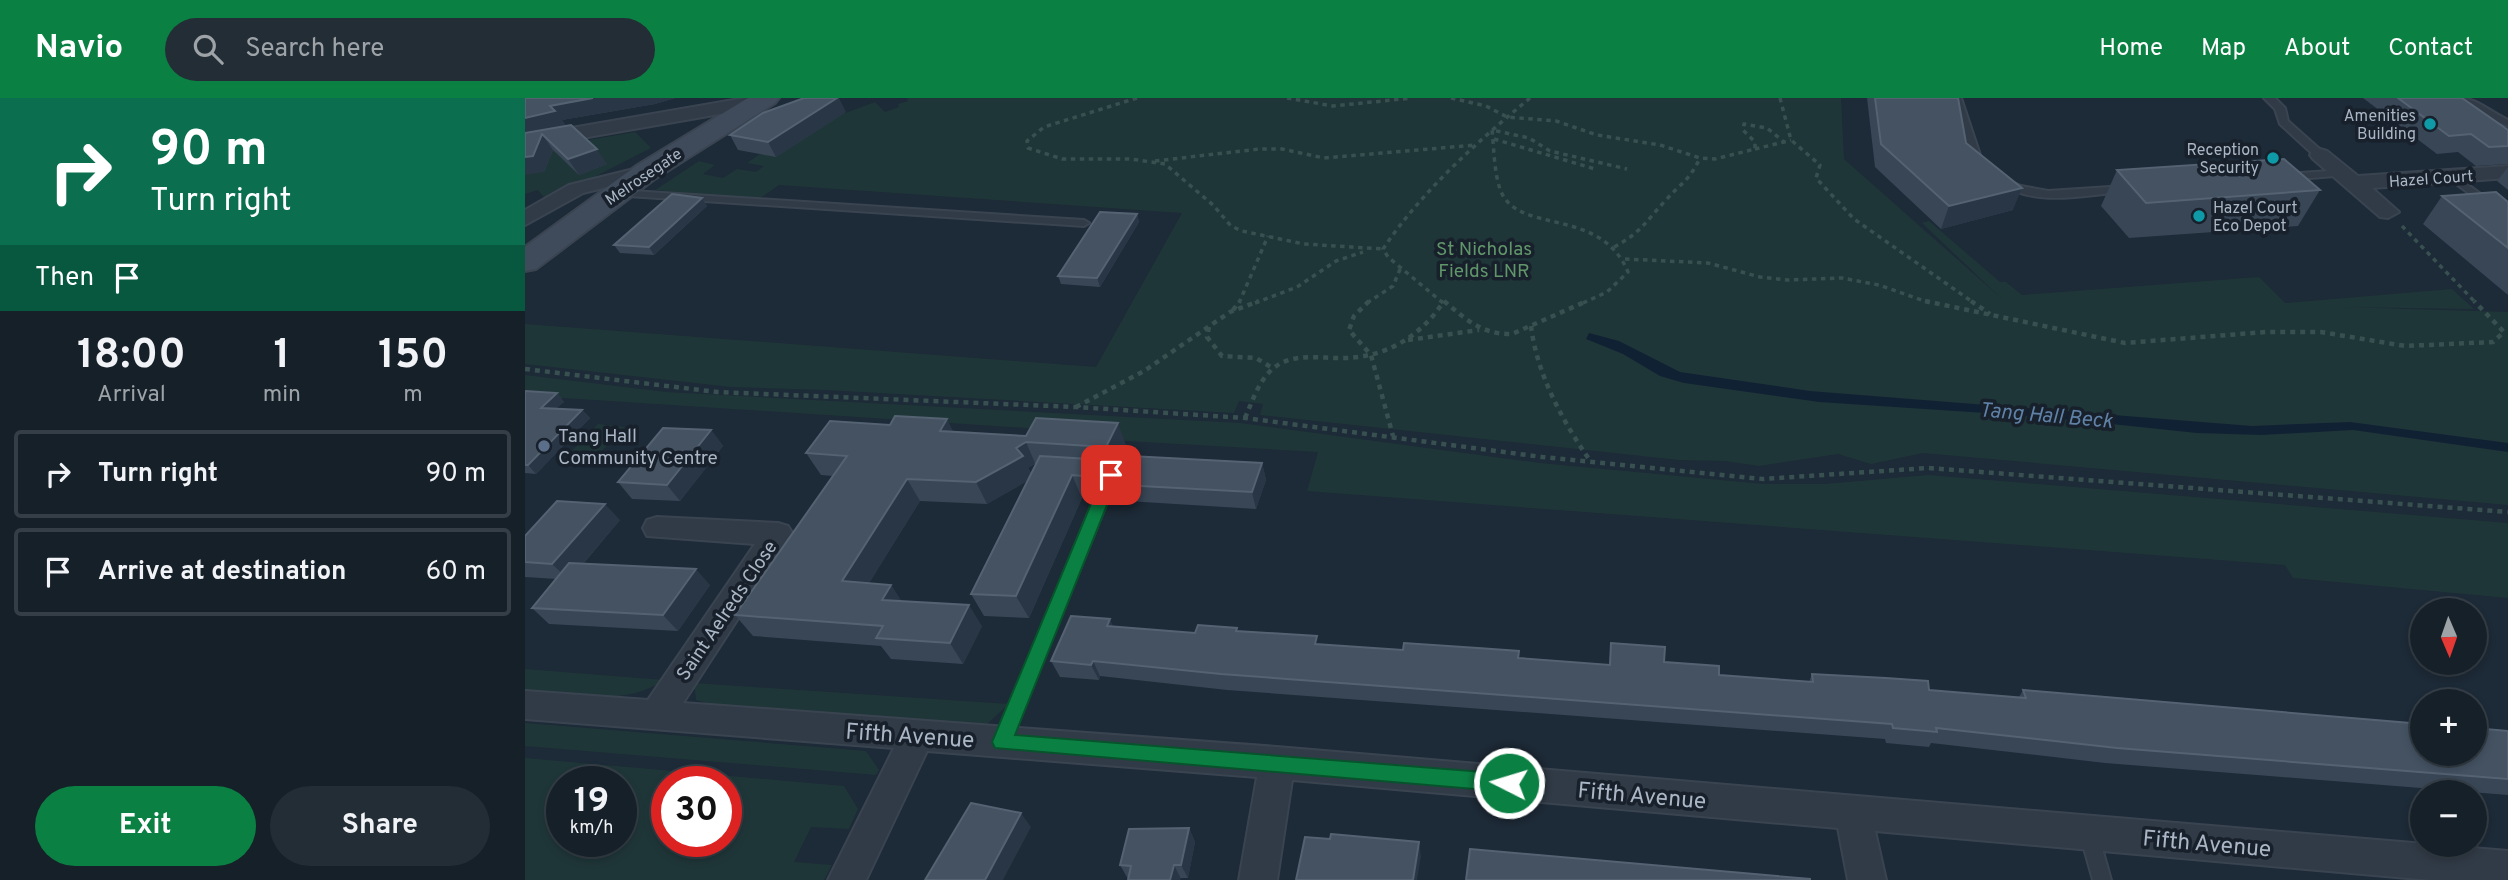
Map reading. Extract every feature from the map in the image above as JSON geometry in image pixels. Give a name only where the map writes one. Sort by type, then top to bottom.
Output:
[{"type":"street","points":[[525,142],[763,99]]},
{"type":"street","name":"Melrosegate","points":[[525,262],[615,193],[763,99]]},
{"type":"street","name":"Hazel Court","points":[[2320,155],[2388,212]]},
{"type":"street","points":[[525,219],[576,190],[646,172]]},
{"type":"street","name":"Hazel Court","points":[[2348,178],[2508,172]]},
{"type":"street","name":"Saint Aelreds Close","points":[[656,715],[778,534],[657,528]]},
{"type":"street","name":"Fifth Avenue","points":[[525,705],[1277,763],[2088,833],[2476,873],[2508,869]]},
{"type":"street","points":[[847,880],[917,736]]},
{"type":"street","points":[[1258,880],[1277,763]]},
{"type":"street","points":[[1853,814],[1867,880]]},
{"type":"lane","points":[[1956,98],[1971,148],[1987,171],[2009,185],[2059,194],[2137,188]]},
{"type":"lane","points":[[2269,98],[2280,108],[2283,121],[2320,155]]},
{"type":"lane","points":[[2464,98],[2489,115],[2508,123]]},
{"type":"lane","points":[[2452,176],[2508,219]]},
{"type":"lane","points":[[2270,178],[2348,178]]},
{"type":"lane","points":[[615,193],[1084,223]]},
{"type":"lane","points":[[1002,742],[1111,475],[1061,472]]},
{"type":"lane","points":[[2088,833],[2102,880]]},
{"type":"path","points":[[1136,98],[1044,127],[1027,141],[1028,148],[1042,156],[1062,160],[1152,161],[1259,149],[1282,149],[1324,158],[1477,145]]},
{"type":"path","points":[[1287,98],[1304,105],[1321,107],[1412,98]]},
{"type":"path","points":[[1451,98],[1486,106],[1507,117],[1556,121],[1597,135],[1660,145],[1700,158],[1715,159],[1791,140]]},
{"type":"path","points":[[1230,312],[1297,287],[1336,261],[1383,249],[1401,222],[1492,130],[1530,98]]},
{"type":"path","points":[[1780,98],[1791,140],[1820,165],[1816,178],[1854,219],[1994,317]]},
{"type":"path","points":[[1755,149],[1755,142],[1743,130],[1744,124],[1767,128],[1784,142]]},
{"type":"path","points":[[1245,418],[1255,391],[1274,369],[1293,358],[1348,358],[1371,355],[1405,341],[1480,330],[1499,335],[1531,326],[1607,292],[1628,272],[1625,259],[1614,247],[1594,233],[1516,212],[1500,190],[1492,130]]},
{"type":"path","points":[[1492,130],[1529,138],[1550,151],[1627,169]]},
{"type":"path","points":[[1493,139],[1595,169]]},
{"type":"path","points":[[1614,247],[1637,235],[1667,198],[1689,180],[1700,158]]},
{"type":"path","points":[[1152,161],[1177,171],[1186,185],[1212,204],[1232,228],[1309,246],[1367,251]]},
{"type":"path","points":[[1625,259],[1708,263],[1760,277],[1788,280],[1842,278],[1879,285],[1942,307],[2125,343],[2266,332],[2321,332],[2405,346],[2493,342],[2504,332],[2494,319],[2388,212]]},
{"type":"path","points":[[1076,407],[1144,371],[1241,303],[1258,253],[1268,236]]},
{"type":"path","points":[[1383,249],[1401,267],[1480,330]]},
{"type":"path","points":[[1393,436],[1384,390],[1371,355],[1349,330],[1354,316],[1371,299],[1394,286],[1401,267]]},
{"type":"path","points":[[1405,341],[1435,318],[1444,301]]},
{"type":"path","points":[[1209,326],[1206,337],[1222,356],[1256,358],[1274,369]]},
{"type":"path","points":[[1531,326],[1531,345],[1579,445],[1591,463]]},
{"type":"path","points":[[525,369],[717,392],[1076,407],[1245,418],[1591,463],[1763,479],[1821,477],[1879,469],[1941,468],[2508,512]]},
{"type":"green space","name":"St Nicholas Fields LNR","points":[[907,98],[1841,98],[1844,159],[2001,298],[1922,223],[1929,221],[2000,282],[2006,282],[2022,295],[2259,277],[2285,303],[2452,289],[2474,309],[2343,307],[2508,312],[2508,505],[1923,453],[1871,464],[1838,454],[1759,466],[1725,461],[1679,460],[1260,415],[1263,404],[1239,401],[1234,413],[731,387],[525,364],[525,324],[1096,367],[1182,213],[779,185],[759,199],[655,190],[699,161],[715,165],[703,174],[723,178],[737,169],[756,172],[764,166],[747,163],[787,135],[875,102],[885,112],[899,107],[898,104],[908,101]]},
{"type":"green space","points":[[635,132],[651,148],[547,201],[538,190],[525,194],[525,151]]},
{"type":"green space","points":[[525,375],[666,392],[1240,423],[1540,463],[1763,484],[1825,484],[1928,475],[2508,523],[2508,598],[2293,578],[2285,565],[1307,491],[1318,452],[1038,436],[1042,429],[533,396],[525,404]]},
{"type":"green space","points":[[598,424],[625,427],[593,457],[567,462],[569,454]]},
{"type":"green space","points":[[525,669],[664,680],[632,694],[579,696],[525,690]]},
{"type":"green space","points":[[694,683],[1009,704],[987,724],[709,704],[696,700]]},
{"type":"green space","points":[[525,723],[866,751],[879,770],[876,775],[525,746]]},
{"type":"green space","points":[[525,758],[616,766],[546,766],[546,857],[637,857],[637,768],[651,769],[651,857],[742,857],[742,777],[844,786],[858,809],[849,829],[811,827],[794,862],[832,865],[824,880],[525,880]]},
{"type":"water","name":"Tang Hall Beck","points":[[1589,333],[1619,341],[1680,372],[1810,391],[2252,426],[2350,422],[2508,443],[2508,452],[2353,430],[2261,435],[2197,433],[2045,417],[1819,402],[1684,383],[1660,376],[1623,354],[1586,339]]},
{"type":"building","points":[[525,98],[593,98],[550,106],[555,111],[525,118]]},
{"type":"building","points":[[804,98],[837,98],[768,142],[730,135],[763,113]]},
{"type":"building","points":[[1875,98],[1958,98],[1966,143],[2022,188],[1949,206],[1881,144]]},
{"type":"building","points":[[2398,98],[2462,98],[2508,130],[2508,146],[2489,147],[2471,134],[2449,136]]},
{"type":"building","points":[[571,125],[597,149],[568,159],[542,134],[533,156],[525,157],[525,133]]},
{"type":"building","points":[[2284,159],[2320,190],[2146,203],[2117,170]]},
{"type":"building","points":[[2496,192],[2508,202],[2508,248],[2442,196]]},
{"type":"building","points":[[672,194],[702,198],[649,247],[614,245]]},
{"type":"building","points":[[1100,212],[1137,214],[1097,278],[1058,276]]},
{"type":"building","name":"Tang Hall Community Centre","points":[[525,391],[557,393],[541,408],[582,410],[528,465],[525,465]]},
{"type":"building","points":[[895,416],[947,419],[940,431],[1026,436],[1036,418],[1118,423],[1106,447],[1026,442],[1016,448],[1023,456],[976,482],[907,479],[842,581],[891,585],[882,600],[969,605],[950,643],[876,638],[883,626],[735,615],[847,456],[806,453],[830,421],[890,425]]},
{"type":"building","points":[[663,428],[711,430],[667,485],[618,482]]},
{"type":"building","points":[[1111,455],[1262,463],[1252,492],[1104,484],[1114,460]]},
{"type":"building","points":[[1040,456],[1089,459],[1082,476],[1072,475],[1016,596],[971,594]]},
{"type":"building","points":[[557,501],[605,504],[552,564],[525,562],[525,536]]},
{"type":"building","points":[[569,563],[696,569],[663,615],[532,608]]},
{"type":"building","points":[[1071,616],[1110,619],[1107,626],[1195,633],[1198,625],[1237,628],[1236,631],[1317,636],[1315,644],[1403,650],[1404,643],[1478,648],[1519,651],[1518,658],[1610,665],[1611,643],[1665,647],[1664,662],[1719,666],[1719,675],[1813,682],[1812,674],[1886,678],[1928,681],[1929,690],[2026,698],[2023,690],[2410,723],[2410,766],[2487,766],[2487,729],[2508,731],[2508,779],[2117,748],[1936,728],[1937,732],[1893,728],[1892,724],[1221,674],[1093,661],[1091,665],[1051,661]]},
{"type":"building","points":[[971,803],[1021,813],[985,880],[925,880]]},
{"type":"building","points":[[1189,828],[1181,865],[1174,865],[1170,880],[1128,880],[1131,866],[1120,865],[1129,829]]},
{"type":"building","points":[[1331,834],[1419,842],[1413,880],[1296,880],[1305,837],[1330,839]]},
{"type":"building","points":[[1470,849],[1810,879],[1810,880],[1466,880]]},
{"type":"place","name":"Amenities Building","points":[[2430,124]]},
{"type":"place","name":"Reception Security","points":[[2273,158]]},
{"type":"place","name":"Hazel Court Eco Depot","points":[[2199,216]]},
{"type":"place","name":"Tang Hall Community Centre","points":[[544,446]]},
{"type":"route","points":[[1111,475],[1002,742],[1509,783]]}]
